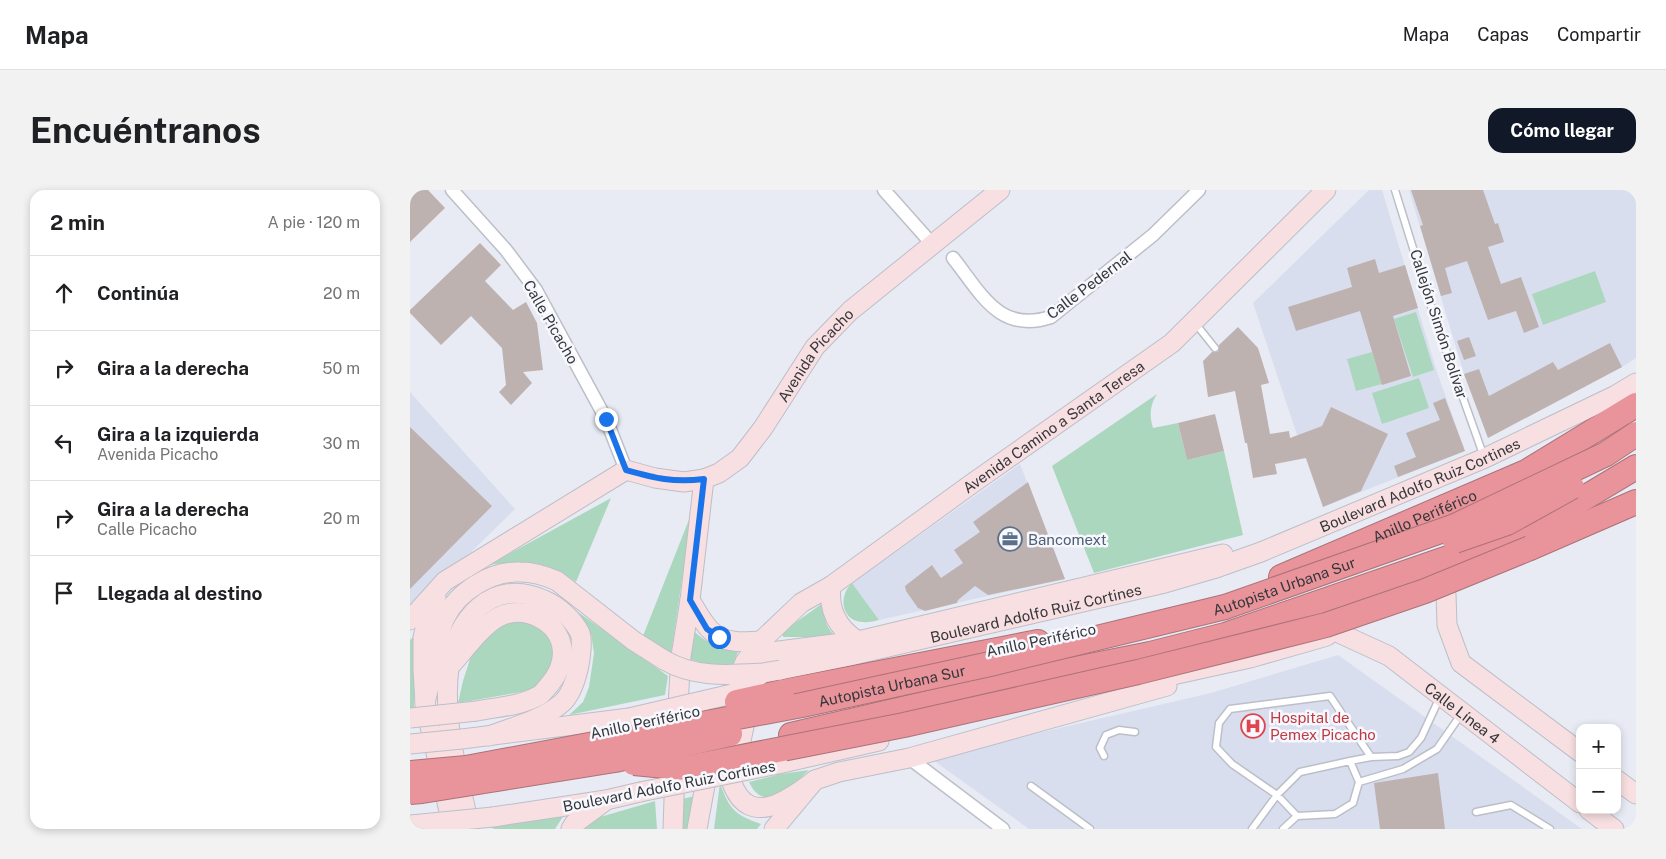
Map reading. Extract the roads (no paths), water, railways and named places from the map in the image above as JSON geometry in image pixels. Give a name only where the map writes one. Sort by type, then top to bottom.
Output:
[{"type":"highway","name":"Anillo Periférico","points":[[410,762],[489,745],[633,721],[775,678],[1053,638],[1179,609],[1270,582],[1526,472],[1636,405]]},
{"type":"highway","name":"Autopista Urbana Sur","points":[[410,772],[466,768],[802,706],[990,664],[1225,606],[1455,526],[1606,454],[1636,434]]},
{"type":"highway","name":"Autopista Urbana Sur","points":[[410,792],[615,760],[884,702],[1243,616],[1507,523],[1636,452]]},
{"type":"highway","points":[[410,801],[638,767],[791,735],[1070,670],[1150,654],[1225,635],[1500,540],[1566,509],[1636,467]]},
{"type":"highway","points":[[615,760],[686,768],[904,726],[1138,672],[1326,625],[1424,591],[1636,502]]},
{"type":"main road","name":"Avenida Picacho","points":[[626,470],[655,478],[684,482],[704,479],[719,473],[740,458],[763,428],[815,347],[844,317],[1000,190]]},
{"type":"main road","name":"Avenida Camino a Santa Teresa","points":[[700,824],[706,772],[723,710],[745,662],[761,640],[801,603],[831,586],[970,485],[1172,344],[1326,190]]},
{"type":"main road","name":"Boulevard Adolfo Ruiz Cortines","points":[[425,704],[438,640],[445,618],[459,598],[478,583],[498,575],[520,572],[545,575],[557,581],[634,641],[676,667],[710,675],[775,678],[849,656],[1164,583],[1213,569],[1253,555],[1485,458],[1616,395],[1636,383]]},
{"type":"main road","points":[[410,620],[445,581],[626,470]]},
{"type":"main road","points":[[673,829],[681,656],[690,600],[704,479]]},
{"type":"main road","name":"Boulevard Adolfo Ruiz Cortines","points":[[410,825],[462,827],[493,817],[606,800],[778,764],[1250,658],[1339,633],[1446,594],[1488,577],[1602,524],[1636,502]]},
{"type":"main road","points":[[1250,658],[1177,683],[909,758],[838,772],[815,780],[788,800],[770,808],[756,809],[743,802],[735,793],[732,783],[757,664],[762,656],[771,652],[858,640],[1238,550],[1321,526]]},
{"type":"main road","points":[[445,581],[428,614],[423,638],[422,670],[425,704],[462,827]]},
{"type":"main road","points":[[831,586],[830,606],[833,615],[843,630],[858,640]]},
{"type":"main road","points":[[410,744],[462,739],[489,745],[563,702],[574,685],[581,661],[580,634],[568,617],[554,604],[519,592],[504,593],[488,601],[468,617],[456,642],[449,668],[447,717],[462,827]]},
{"type":"main road","points":[[1446,594],[1446,625],[1461,663],[1576,749]]},
{"type":"main road","points":[[690,600],[707,629],[719,637],[733,642],[761,640]]},
{"type":"main road","points":[[410,718],[477,711],[520,704],[542,694],[554,679],[562,663],[562,648],[556,632],[547,622],[535,615],[521,613],[505,614],[494,620],[449,668]]},
{"type":"main road","name":"Calle Línea 4","points":[[1339,633],[1389,656],[1576,800]]},
{"type":"main road","points":[[774,829],[815,780]]},
{"type":"main road","points":[[1621,783],[1636,794]]},
{"type":"main road","points":[[572,829],[574,824],[606,800]]},
{"type":"main road","points":[[1595,814],[1614,829]]},
{"type":"street","name":"Calle Picacho","points":[[452,190],[506,250],[536,290],[606,419],[626,470]]},
{"type":"street","points":[[884,190],[932,244]]},
{"type":"street","name":"Calle Pedernal","points":[[953,258],[994,309],[1002,315],[1018,320],[1042,320],[1051,317],[1154,235],[1199,190]]},
{"type":"street","points":[[909,758],[1003,829]]},
{"type":"lane","name":"Callejón Simón Bolívar","points":[[1395,190],[1435,319],[1485,458]]},
{"type":"lane","points":[[1194,322],[1215,348]]},
{"type":"lane","points":[[1297,816],[1277,795],[1232,764],[1216,747],[1219,723],[1230,709],[1330,696],[1371,757]]},
{"type":"lane","points":[[1252,829],[1277,795],[1300,772],[1371,757],[1398,756],[1409,752],[1421,738],[1440,696]]},
{"type":"lane","points":[[1359,782],[1403,768],[1437,749],[1462,713]]},
{"type":"lane","points":[[1104,756],[1100,748],[1106,735],[1119,730],[1135,732]]},
{"type":"lane","points":[[1398,756],[1403,768]]},
{"type":"lane","points":[[1283,829],[1297,816],[1335,814],[1353,803],[1359,782],[1350,761]]},
{"type":"lane","points":[[1031,786],[1090,829]]},
{"type":"lane","points":[[1476,812],[1511,805],[1550,829]]},
{"type":"place","name":"Bancomext","points":[[1010,539]]},
{"type":"place","name":"Hospital de Pemex Picacho","points":[[1253,726]]}]
